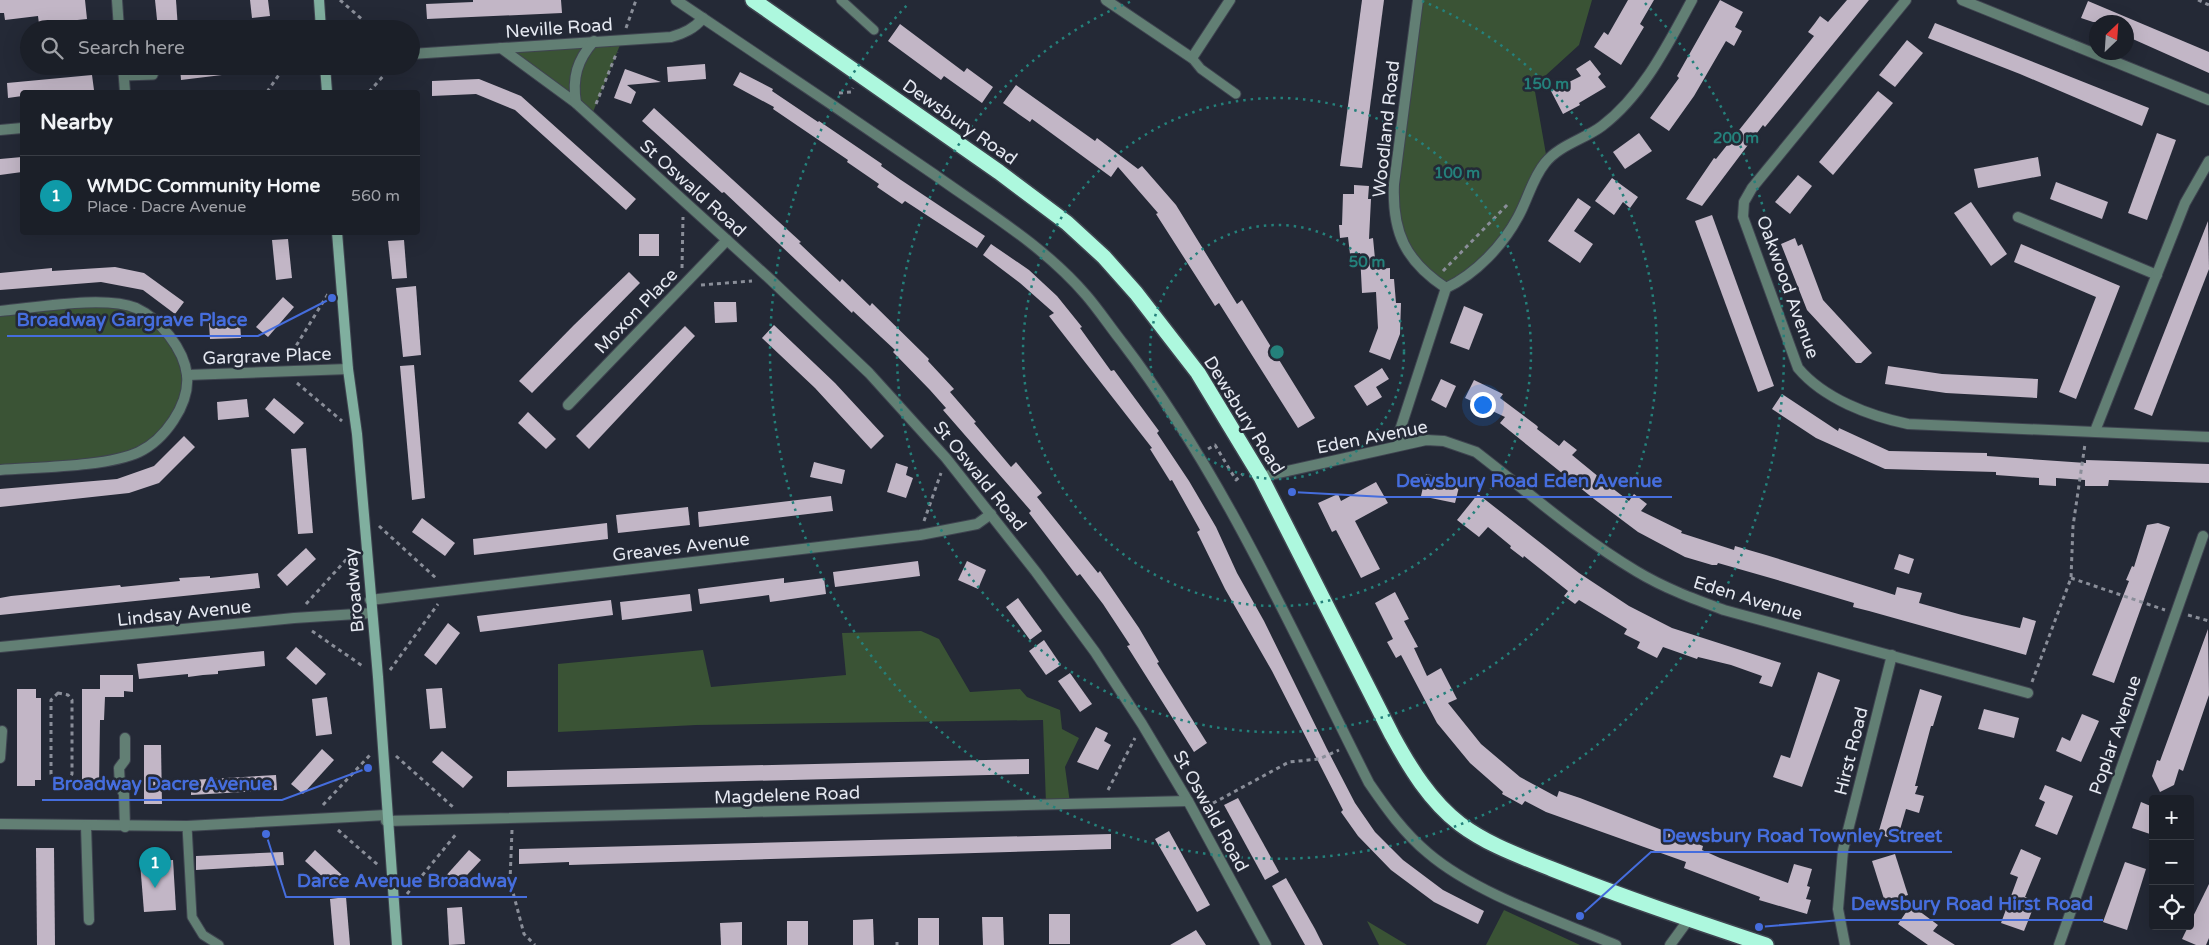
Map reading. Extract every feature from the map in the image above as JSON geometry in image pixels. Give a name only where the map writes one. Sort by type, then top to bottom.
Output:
[{"type":"highway","name":"Dewsbury Road","points":[[754,0],[1007,178],[1067,224],[1104,257],[1136,293],[1198,373],[1258,471],[1392,735],[1410,768],[1436,802],[1460,824],[1488,842],[1575,878],[1766,945]]},
{"type":"street","points":[[117,0],[118,20]]},
{"type":"street","points":[[319,0],[320,20]]},
{"type":"street","points":[[676,0],[827,101],[1021,235],[1055,263],[1087,295],[1146,374],[1199,454],[1259,563],[1369,782],[1386,808],[1428,853],[1456,873],[1494,893],[1616,945]]},
{"type":"street","points":[[1106,0],[1192,58],[1230,0]]},
{"type":"street","name":"Woodland Road","points":[[1418,0],[1394,184],[1393,210],[1397,229],[1405,248],[1434,280],[1446,288]]},
{"type":"street","points":[[1399,445],[1400,430],[1446,288],[1458,282],[1486,259],[1506,236],[1518,217],[1535,176],[1547,160],[1602,127],[1621,110],[1639,89],[1692,0]]},
{"type":"street","name":"Oakwood Avenue","points":[[1906,0],[1752,188],[1744,202],[1743,217],[1792,356],[1807,378],[1852,405],[1890,420],[1929,426],[2209,437]]},
{"type":"street","points":[[1962,0],[2209,100]]},
{"type":"street","name":"Neville Road","points":[[420,53],[671,37],[684,33],[696,26],[703,18]]},
{"type":"street","points":[[576,103],[574,88],[577,68],[583,54],[594,41]]},
{"type":"street","name":"St Oswald Road","points":[[501,48],[576,103],[727,240],[869,373],[946,458],[991,514],[1095,652],[1188,800],[1266,945]]},
{"type":"street","points":[[123,75],[125,90]]},
{"type":"street","points":[[326,75],[327,90]]},
{"type":"street","points":[[0,130],[20,128]]},
{"type":"street","points":[[2091,431],[2157,274],[2184,203],[2209,161]]},
{"type":"street","points":[[2018,217],[2157,274]]},
{"type":"street","name":"Broadway","points":[[337,235],[348,369],[357,434],[370,600],[379,685],[386,818],[397,945]]},
{"type":"street","name":"Moxon Place","points":[[568,404],[727,240]]},
{"type":"street","name":"Gargrave Place","points":[[0,311],[98,302],[136,308],[164,329],[177,350],[187,375],[181,405],[174,420],[164,433],[139,452],[106,461],[0,470]]},
{"type":"street","name":"Gargrave Place","points":[[187,375],[348,369]]},
{"type":"street","name":"Eden Avenue","points":[[1258,471],[1426,440],[1444,441],[1476,452],[1602,549],[1637,572],[1676,592],[1724,610],[2028,693]]},
{"type":"street","name":"Greaves Avenue","points":[[370,600],[920,535],[977,524],[991,514]]},
{"type":"street","name":"Poplar Avenue","points":[[2059,945],[2202,536]]},
{"type":"street","name":"Lindsay Avenue","points":[[0,647],[294,618],[372,613]]},
{"type":"street","name":"Hirst Road","points":[[1845,945],[1838,909],[1843,850],[1892,655]]},
{"type":"street","points":[[0,758],[2,731]]},
{"type":"street","points":[[125,738],[125,760],[119,768],[120,786],[124,794],[125,827]]},
{"type":"street","name":"Magdelene Road","points":[[0,824],[125,827],[187,826],[386,818],[513,819],[1188,800]]},
{"type":"street","points":[[86,826],[88,920]]},
{"type":"street","points":[[1670,945],[1689,919]]},
{"type":"lane","points":[[842,0],[874,30]]},
{"type":"lane","points":[[1192,58],[1201,69],[1236,94]]},
{"type":"lane","points":[[187,826],[192,917],[203,934],[219,945]]},
{"type":"path","points":[[340,0],[363,20]]},
{"type":"path","points":[[591,117],[636,0]]},
{"type":"path","points":[[2198,0],[2209,5]]},
{"type":"path","points":[[268,90],[279,75]]},
{"type":"path","points":[[371,90],[384,75]]},
{"type":"path","points":[[827,101],[832,94],[851,92],[860,75]]},
{"type":"path","points":[[1434,280],[1515,197]]},
{"type":"path","points":[[2028,693],[2071,578],[2072,526],[2091,431]]},
{"type":"path","points":[[1199,454],[1215,445],[1236,480],[1258,471]]},
{"type":"path","points":[[920,535],[946,458]]},
{"type":"path","points":[[2071,578],[2175,613],[2209,621]]},
{"type":"path","points":[[58,693],[68,694],[72,700],[72,774],[69,780],[62,783],[54,781],[51,774],[51,700],[58,693]]},
{"type":"path","points":[[1102,802],[1142,724]]},
{"type":"path","points":[[1195,813],[1289,762],[1319,759],[1350,744]]},
{"type":"path","points":[[513,819],[510,881],[524,934],[535,945]]},
{"type":"path","points":[[326,820],[391,875]]},
{"type":"green space","points":[[1418,0],[1592,0],[1579,45],[1534,86],[1547,160],[1528,196],[1486,259],[1446,288],[1405,248],[1394,184]]},
{"type":"green space","points":[[622,40],[591,117],[501,48]]},
{"type":"green space","points":[[98,302],[147,315],[177,350],[186,387],[164,433],[126,457],[0,470],[0,311]]},
{"type":"green space","points":[[921,631],[939,639],[970,692],[1020,689],[1027,697],[1060,710],[1062,729],[1079,738],[1065,767],[1070,803],[1046,804],[1043,720],[696,725],[558,732],[558,664],[703,650],[711,687],[846,675],[842,633]]},
{"type":"green space","points":[[1504,910],[1580,945],[1486,945]]},
{"type":"green space","points":[[1367,921],[1407,945],[1379,945]]},
{"type":"building","points":[[0,0],[85,0],[87,19],[38,20],[38,16],[5,20],[4,13],[0,13]]},
{"type":"building","points":[[155,0],[176,0],[177,20],[157,20]]},
{"type":"building","points":[[250,0],[268,0],[270,16],[252,18]]},
{"type":"building","points":[[473,0],[561,0],[562,13],[427,19],[426,4],[473,2]]},
{"type":"building","points":[[1362,0],[1384,0],[1362,168],[1340,166]]},
{"type":"building","points":[[1628,0],[1654,0],[1640,24],[1644,27],[1621,65],[1594,47],[1604,32],[1608,35]]},
{"type":"building","points":[[1720,0],[1743,12],[1735,27],[1742,31],[1734,46],[1726,41],[1694,96],[1669,131],[1650,118],[1679,78],[1677,76]]},
{"type":"building","points":[[1847,0],[1869,0],[1765,127],[1763,125],[1702,206],[1686,199],[1714,158],[1716,159],[1814,36],[1808,32],[1820,16],[1828,22]]},
{"type":"building","points":[[2088,1],[2121,15],[2089,15],[2089,21],[2081,18]]},
{"type":"building","points":[[2134,20],[2209,52],[2209,73],[2134,40]]},
{"type":"building","points":[[1935,23],[2149,108],[2142,126],[2020,74],[1928,38]]},
{"type":"building","points":[[900,24],[964,72],[967,68],[993,87],[982,103],[944,76],[941,80],[888,41]]},
{"type":"building","points":[[1907,40],[1923,53],[1895,87],[1879,75]]},
{"type":"building","points":[[1590,60],[1601,74],[1598,77],[1606,87],[1563,114],[1551,91],[1581,76],[1576,69]]},
{"type":"building","points":[[705,64],[706,79],[668,82],[667,67]]},
{"type":"building","points":[[625,69],[661,82],[627,85],[636,92],[631,104],[614,98]]},
{"type":"building","points":[[740,72],[773,89],[772,91],[819,121],[882,164],[881,166],[901,180],[985,236],[977,248],[905,201],[902,204],[877,187],[879,184],[847,162],[848,160],[773,109],[774,107],[733,85]]},
{"type":"building","points":[[92,75],[94,90],[20,90],[20,96],[8,98],[7,83]]},
{"type":"building","points":[[181,75],[222,75],[181,80]]},
{"type":"building","points":[[479,79],[521,96],[636,199],[626,210],[515,110],[476,94],[432,96],[432,81]]},
{"type":"building","points":[[1016,85],[1095,141],[1097,138],[1138,169],[1142,166],[1176,205],[1237,304],[1242,300],[1315,418],[1298,428],[1219,303],[1215,306],[1156,214],[1158,213],[1118,167],[1111,177],[1032,119],[1030,122],[1003,103]]},
{"type":"building","points":[[1878,91],[1893,103],[1833,175],[1819,162]]},
{"type":"building","points":[[654,108],[801,242],[799,243],[840,282],[842,279],[870,306],[872,303],[929,359],[928,361],[954,389],[950,392],[976,422],[974,423],[1011,467],[1016,462],[1042,493],[1037,497],[1098,573],[1100,571],[1139,628],[1159,662],[1157,663],[1207,743],[1194,752],[1127,646],[1130,645],[1103,604],[1080,574],[1077,576],[1029,513],[1031,511],[943,410],[946,408],[893,352],[895,350],[853,311],[852,313],[724,192],[722,193],[642,121]]},
{"type":"building","points":[[1639,133],[1652,151],[1625,169],[1613,152]]},
{"type":"building","points":[[2157,133],[2176,140],[2147,220],[2128,213]]},
{"type":"building","points":[[20,157],[20,172],[0,175],[0,159]]},
{"type":"building","points":[[2038,157],[2041,176],[1978,188],[1974,169]]},
{"type":"building","points":[[1798,175],[1812,186],[1790,214],[1775,202]]},
{"type":"building","points":[[1612,178],[1638,197],[1630,208],[1623,202],[1614,215],[1595,201]]},
{"type":"building","points":[[2056,182],[2108,202],[2102,219],[2050,199]]},
{"type":"building","points":[[1354,185],[1369,186],[1368,199],[1371,199],[1369,239],[1373,238],[1376,269],[1390,268],[1390,279],[1394,279],[1396,303],[1401,303],[1400,334],[1390,360],[1369,352],[1378,328],[1376,292],[1362,293],[1360,253],[1350,254],[1348,237],[1340,238],[1339,225],[1342,225],[1343,194],[1354,194]]},
{"type":"building","points":[[1578,198],[1591,207],[1574,231],[1593,244],[1580,263],[1548,241]]},
{"type":"building","points":[[1971,202],[2007,254],[1991,266],[1954,213]]},
{"type":"building","points":[[1712,215],[1774,386],[1758,392],[1695,221]]},
{"type":"building","points":[[2208,221],[2209,269],[2152,416],[2134,409]]},
{"type":"building","points":[[639,234],[659,234],[659,256],[639,256]]},
{"type":"building","points":[[1795,238],[1798,246],[1802,244],[1823,300],[1872,353],[1861,363],[1856,363],[1807,310],[1781,244]]},
{"type":"building","points":[[288,239],[292,278],[276,280],[272,240]]},
{"type":"building","points":[[404,240],[407,278],[392,279],[388,241]]},
{"type":"building","points":[[991,244],[1029,270],[1057,296],[1082,327],[1080,328],[1111,371],[1114,370],[1159,431],[1157,433],[1189,481],[1216,527],[1237,573],[1264,621],[1355,803],[1375,832],[1403,860],[1443,890],[1484,911],[1478,924],[1434,902],[1391,870],[1358,836],[1341,812],[1343,810],[1272,671],[1225,589],[1197,532],[1200,530],[1172,480],[1170,481],[1150,449],[1152,448],[1049,316],[1054,313],[1020,283],[983,255]]},
{"type":"building","points":[[2021,244],[2120,286],[2076,399],[2059,392],[2096,297],[2014,262]]},
{"type":"building","points":[[115,267],[144,273],[184,302],[175,314],[143,290],[101,282],[0,290],[0,273],[52,268],[52,271]]},
{"type":"building","points":[[629,272],[640,283],[532,393],[519,381]]},
{"type":"building","points":[[416,286],[421,355],[403,357],[396,288]]},
{"type":"building","points":[[283,297],[294,307],[268,337],[256,327]]},
{"type":"building","points":[[714,302],[736,302],[737,322],[715,323]]},
{"type":"building","points":[[1464,306],[1483,314],[1469,350],[1450,343]]},
{"type":"building","points":[[240,321],[241,338],[210,339],[209,323]]},
{"type":"building","points":[[774,325],[835,383],[884,436],[871,449],[815,388],[762,338]]},
{"type":"building","points":[[685,326],[695,336],[589,449],[576,436]]},
{"type":"building","points":[[414,365],[425,498],[412,500],[400,366]]},
{"type":"building","points":[[1888,366],[1942,374],[2038,379],[2037,398],[1946,393],[1885,384]]},
{"type":"building","points":[[1382,368],[1389,379],[1376,387],[1382,397],[1367,406],[1354,386]]},
{"type":"building","points":[[1441,379],[1456,386],[1446,408],[1431,400]]},
{"type":"building","points":[[1474,380],[1503,394],[1500,398],[1536,425],[1537,429],[1559,446],[1564,440],[1577,450],[1572,455],[1629,501],[1634,494],[1647,504],[1641,511],[1682,531],[1681,533],[1734,550],[1735,546],[1895,595],[1897,587],[1922,593],[1919,603],[1962,615],[2020,628],[2023,617],[2036,621],[2026,655],[1853,607],[1854,603],[1774,579],[1718,563],[1717,565],[1712,565],[1685,557],[1638,532],[1594,499],[1500,423],[1505,417],[1465,398]]},
{"type":"building","points":[[1782,394],[1838,431],[1839,428],[1889,451],[1987,453],[1987,456],[2086,463],[2086,460],[2209,464],[2209,483],[2109,480],[2108,486],[2085,486],[2085,480],[2056,478],[2056,486],[2039,485],[2039,478],[1996,475],[1996,472],[1885,469],[1816,438],[1772,409]]},
{"type":"building","points":[[274,398],[304,423],[294,434],[265,409]]},
{"type":"building","points":[[247,399],[249,417],[218,420],[217,402]]},
{"type":"building","points":[[528,412],[556,439],[546,449],[518,423]]},
{"type":"building","points":[[184,436],[195,447],[159,483],[129,493],[0,507],[0,489],[117,479],[154,466]]},
{"type":"building","points":[[306,448],[313,533],[298,534],[291,449]]},
{"type":"building","points":[[814,462],[845,470],[842,484],[810,477]]},
{"type":"building","points":[[896,463],[908,467],[906,475],[913,478],[906,498],[887,492]]},
{"type":"building","points":[[1426,474],[1456,480],[1455,486],[1459,487],[1455,503],[1421,496]]},
{"type":"building","points":[[1376,482],[1388,503],[1355,521],[1380,569],[1361,578],[1336,530],[1332,532],[1318,503],[1338,494],[1341,501]]},
{"type":"building","points":[[1478,494],[1579,573],[1629,606],[1672,628],[1781,663],[1772,687],[1759,683],[1762,676],[1731,665],[1698,657],[1697,659],[1663,647],[1657,658],[1637,648],[1640,642],[1624,634],[1627,629],[1579,600],[1575,604],[1564,596],[1568,591],[1524,556],[1523,558],[1510,548],[1511,546],[1488,527],[1479,537],[1457,520]]},
{"type":"building","points":[[831,496],[833,511],[699,527],[698,512]]},
{"type":"building","points":[[688,507],[690,525],[618,533],[616,515]]},
{"type":"building","points":[[422,518],[455,543],[445,556],[412,532]]},
{"type":"building","points":[[607,523],[608,539],[474,555],[473,539]]},
{"type":"building","points":[[2158,523],[2170,527],[2114,683],[2092,675],[2129,581],[2126,580],[2132,566],[2134,567],[2147,525]]},
{"type":"building","points":[[306,548],[316,559],[287,586],[277,575]]},
{"type":"building","points":[[1899,554],[1914,559],[1909,574],[1894,569]]},
{"type":"building","points":[[918,561],[920,576],[835,587],[833,572]]},
{"type":"building","points":[[967,561],[986,570],[978,589],[958,580]]},
{"type":"building","points":[[258,573],[260,588],[0,615],[0,598],[11,596],[180,581],[179,578],[210,576],[210,578]]},
{"type":"building","points":[[784,578],[784,583],[824,578],[826,594],[770,602],[769,595],[700,604],[698,589]]},
{"type":"building","points":[[1395,592],[1409,619],[1404,621],[1418,647],[1414,648],[1427,676],[1441,668],[1457,699],[1448,703],[1481,744],[1520,777],[1557,797],[1559,791],[1580,798],[1703,846],[1702,850],[1720,858],[1788,883],[1794,864],[1812,869],[1807,886],[1810,887],[1806,899],[1811,900],[1807,914],[1759,900],[1760,897],[1684,868],[1686,862],[1546,812],[1525,801],[1522,805],[1502,794],[1503,792],[1470,763],[1437,723],[1401,655],[1396,658],[1387,642],[1393,639],[1375,603]]},
{"type":"building","points":[[690,594],[692,611],[622,620],[620,602]]},
{"type":"building","points":[[1018,598],[1042,631],[1030,640],[1006,607]]},
{"type":"building","points":[[611,600],[613,615],[480,632],[477,616]]},
{"type":"building","points":[[448,623],[460,633],[436,665],[424,655]]},
{"type":"building","points":[[2208,629],[2209,695],[2183,771],[2179,769],[2174,785],[2160,792],[2152,776],[2157,760],[2160,761]]},
{"type":"building","points":[[1044,640],[1061,665],[1046,675],[1029,651]]},
{"type":"building","points":[[296,647],[326,674],[316,685],[286,658]]},
{"type":"building","points":[[264,651],[265,666],[218,671],[218,674],[188,677],[188,674],[139,679],[137,664]]},
{"type":"building","points":[[1818,672],[1840,680],[1802,787],[1773,777],[1781,755],[1790,758]]},
{"type":"building","points":[[1070,673],[1092,704],[1080,712],[1058,681]]},
{"type":"building","points":[[100,675],[133,675],[133,692],[124,691],[124,697],[105,697],[104,720],[100,720],[99,787],[82,786],[82,689],[100,689]]},
{"type":"building","points":[[442,688],[446,728],[430,729],[426,689]]},
{"type":"building","points":[[17,689],[36,689],[36,698],[41,698],[41,780],[35,780],[35,786],[17,786]]},
{"type":"building","points":[[1920,689],[1942,696],[1933,726],[1931,726],[1915,786],[1918,786],[1915,794],[1924,796],[1919,813],[1906,809],[1897,840],[1878,834]]},
{"type":"building","points":[[327,697],[332,734],[316,736],[312,699]]},
{"type":"building","points":[[1984,709],[2019,718],[2014,738],[1978,729]]},
{"type":"building","points":[[2082,714],[2099,721],[2081,762],[2056,751],[2062,737],[2070,741]]},
{"type":"building","points":[[1096,727],[1108,733],[1104,741],[1111,745],[1098,770],[1077,762]]},
{"type":"building","points":[[144,745],[161,745],[162,804],[144,804]]},
{"type":"building","points":[[322,749],[334,760],[303,794],[291,784]]},
{"type":"building","points":[[442,751],[473,777],[463,788],[432,762]]},
{"type":"building","points":[[1029,759],[1029,774],[507,787],[507,771]]},
{"type":"building","points":[[276,775],[277,790],[191,795],[191,780]]},
{"type":"building","points":[[2045,785],[2073,796],[2057,835],[2035,826],[2045,802],[2039,799]]},
{"type":"building","points":[[1238,798],[1279,872],[1265,880],[1224,805]]},
{"type":"building","points":[[2141,802],[2149,805],[2149,834],[2132,828]]},
{"type":"building","points":[[1169,831],[1210,905],[1197,912],[1155,839]]},
{"type":"building","points":[[1111,834],[1111,849],[569,865],[569,862],[519,864],[519,849]]},
{"type":"building","points":[[36,848],[54,848],[55,945],[37,945]]},
{"type":"building","points":[[2021,849],[2041,858],[2025,897],[2036,901],[2024,931],[2001,923],[2018,877],[2010,874]]},
{"type":"building","points":[[315,850],[343,876],[334,887],[305,861]]},
{"type":"building","points":[[469,850],[481,860],[454,889],[443,879]]},
{"type":"building","points":[[283,852],[284,865],[196,870],[196,856]]},
{"type":"building","points":[[1895,854],[1908,895],[1885,902],[1872,861]]},
{"type":"building","points":[[173,860],[176,910],[144,912],[140,862]]},
{"type":"building","points":[[2125,862],[2146,869],[2127,930],[2103,922]]},
{"type":"building","points":[[1286,878],[1323,945],[1305,945],[1272,886]]},
{"type":"building","points":[[2209,884],[2209,938],[2206,945],[2196,945],[2182,939],[2186,930],[2194,930],[2194,915]]},
{"type":"building","points":[[346,897],[350,945],[334,945],[330,899]]},
{"type":"building","points":[[1911,905],[1938,925],[1933,931],[1955,945],[1928,945],[1898,924]]},
{"type":"building","points":[[462,907],[465,944],[449,945],[447,908]]},
{"type":"building","points":[[1049,914],[1070,914],[1070,944],[1049,944]]},
{"type":"building","points":[[982,917],[1003,917],[1004,945],[983,945]]},
{"type":"building","points":[[918,918],[939,918],[939,945],[918,945]]},
{"type":"building","points":[[873,919],[874,945],[853,945],[853,920]]},
{"type":"building","points":[[787,921],[808,921],[808,945],[787,945]]},
{"type":"building","points":[[742,922],[742,945],[721,945],[720,923]]},
{"type":"building","points":[[1196,930],[1206,945],[1170,945],[1191,933]]},
{"type":"place","name":"Broadway Gargrave Place","points":[[332,298]]},
{"type":"place","name":"Dewsbury Road Eden Avenue","points":[[1292,492]]},
{"type":"place","name":"Broadway Dacre Avenue","points":[[368,768]]},
{"type":"place","name":"Darce Avenue Broadway","points":[[266,834]]},
{"type":"place","name":"WMDC Community Home","points":[[155,888]]},
{"type":"place","name":"Dewsbury Road Townley Street","points":[[1580,916]]},
{"type":"place","name":"Dewsbury Road Hirst Road","points":[[1759,927]]}]
